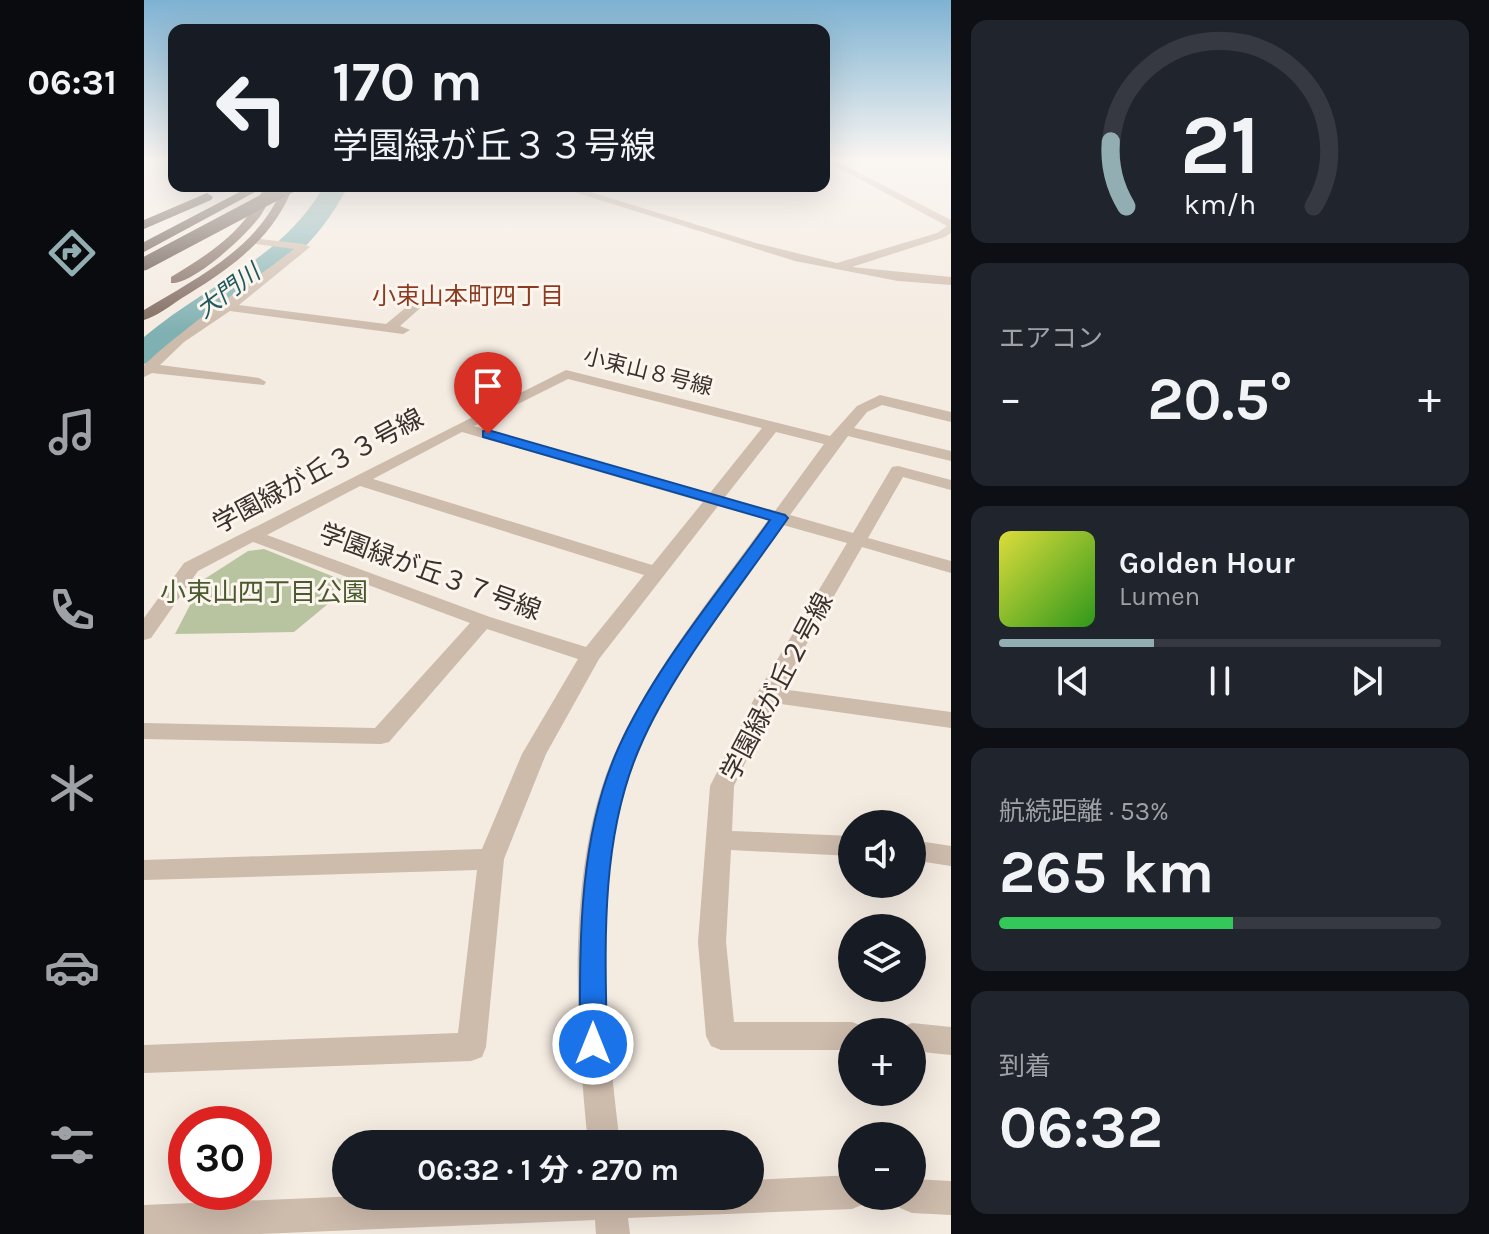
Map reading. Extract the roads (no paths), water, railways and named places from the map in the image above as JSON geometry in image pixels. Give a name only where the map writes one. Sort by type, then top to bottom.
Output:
[{"type":"highway","points":[[144,248],[201,218]]},
{"type":"highway","points":[[144,263],[225,218]]},
{"type":"highway","points":[[144,263],[230,218]]},
{"type":"main road","points":[[165,286],[227,244],[253,218]]},
{"type":"main road","points":[[144,316],[206,276],[252,241],[274,218]]},
{"type":"street","points":[[659,218],[758,249],[840,267],[951,281]]},
{"type":"street","points":[[679,218],[840,267],[951,275]]},
{"type":"street","points":[[840,267],[941,235],[951,226]]},
{"type":"street","points":[[146,371],[179,339],[228,307],[304,247],[252,241]]},
{"type":"street","points":[[228,307],[396,329],[420,303]]},
{"type":"street","points":[[146,371],[259,382]]},
{"type":"street","name":"小束山８号線","points":[[460,427],[566,374],[772,426],[951,456]]},
{"type":"street","points":[[602,1130],[593,1044],[596,881],[611,800],[628,749],[658,693],[780,518],[862,409],[880,400],[951,417]]},
{"type":"street","points":[[144,1059],[471,1047],[491,859],[534,754],[590,656],[772,426]]},
{"type":"street","name":"学園緑が丘３３号線","points":[[144,633],[191,567],[460,427],[951,567]]},
{"type":"street","name":"学園緑が丘２号線","points":[[838,1036],[721,1036],[712,942],[722,786],[767,695],[898,471],[951,485]]},
{"type":"street","points":[[359,480],[655,572]]},
{"type":"street","name":"学園緑が丘３７号線","points":[[253,536],[483,621],[590,656]]},
{"type":"street","points":[[144,731],[381,736],[483,621]]},
{"type":"street","points":[[767,695],[951,720]]},
{"type":"street","points":[[718,840],[838,845]]},
{"type":"street","points":[[926,852],[951,856]]},
{"type":"street","points":[[144,870],[491,859]]},
{"type":"street","points":[[926,1038],[951,1041]]},
{"type":"street","points":[[144,1222],[611,1211],[838,1193]]},
{"type":"street","points":[[926,1197],[951,1198]]},
{"type":"waterway","name":"大門川","points":[[144,354],[168,333],[276,260],[318,218]]},
{"type":"district","name":"小束山本町四丁目","points":[[468,296]]},
{"type":"park label","name":"小束山四丁目公園","points":[[264,592]]}]
